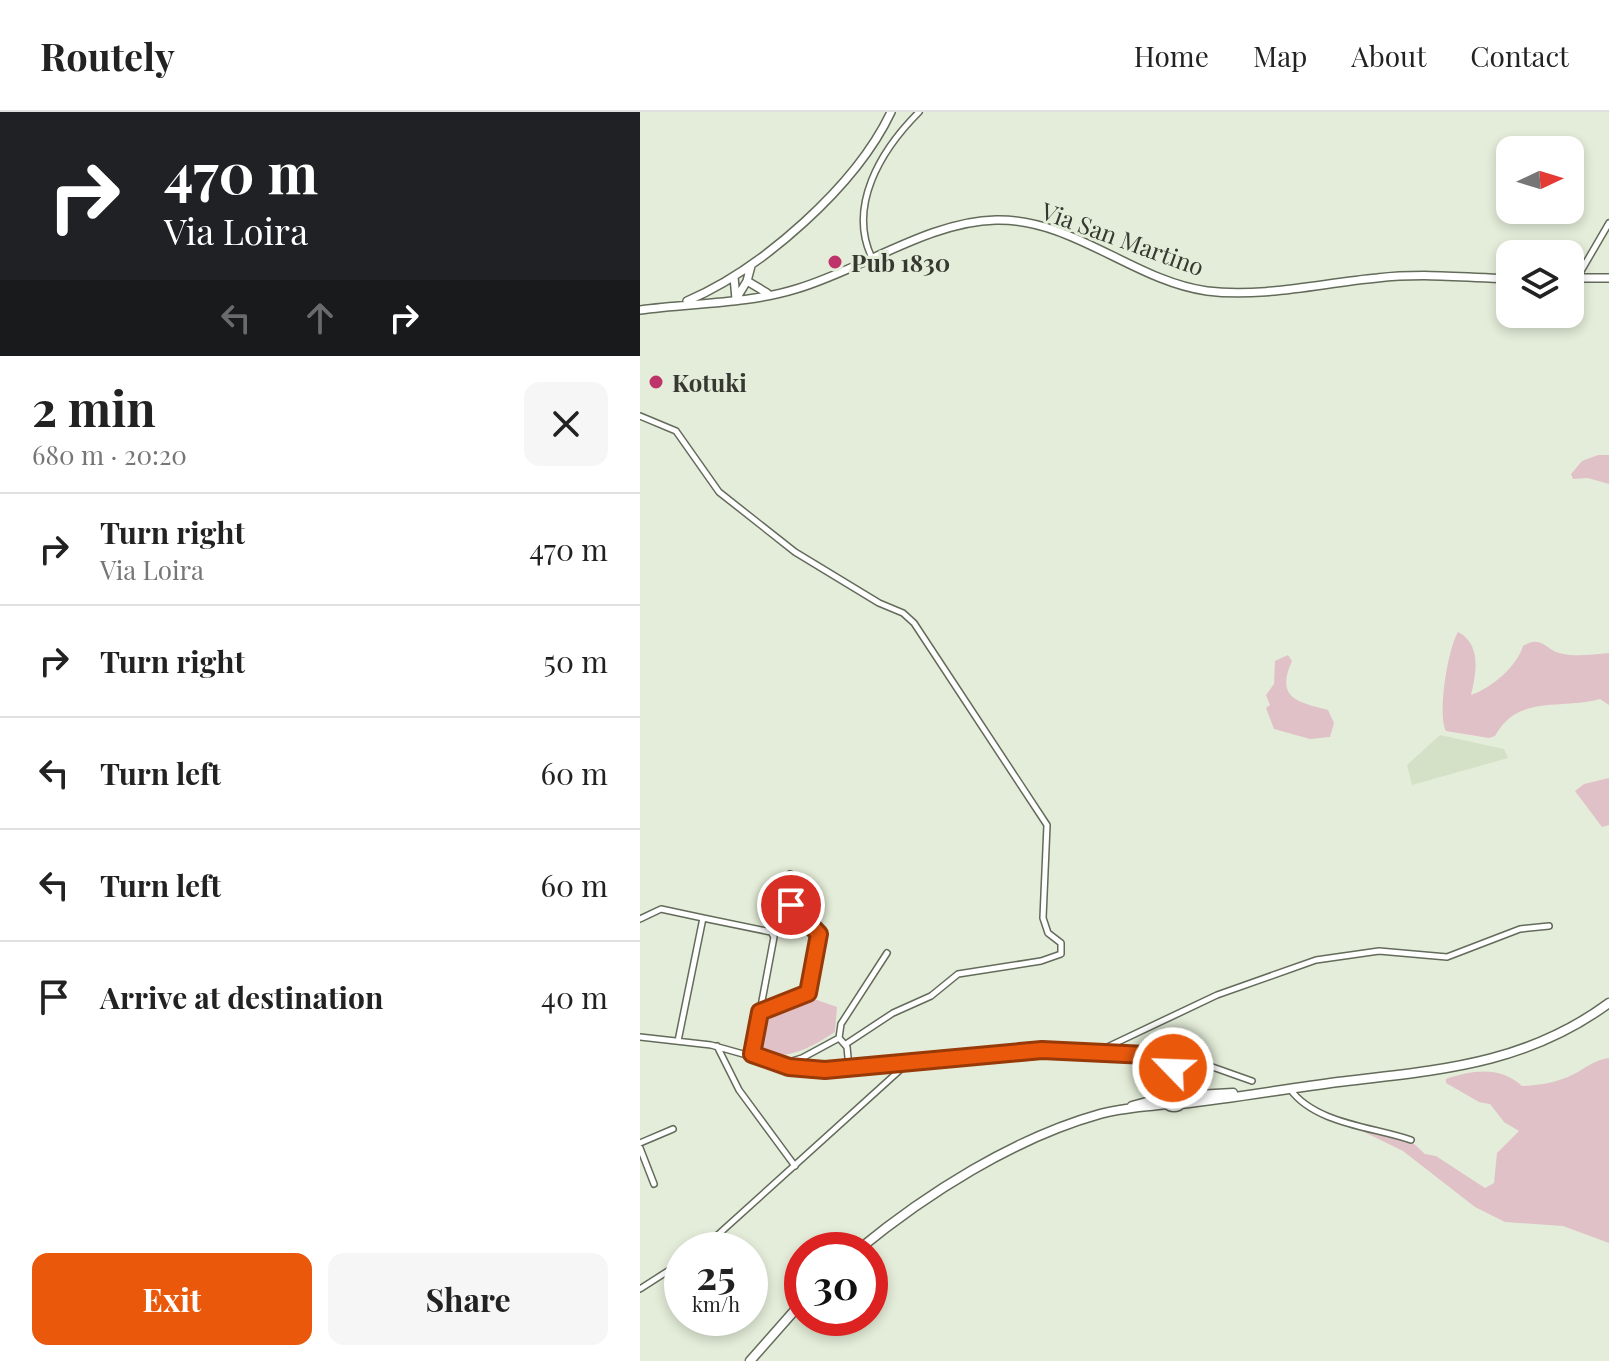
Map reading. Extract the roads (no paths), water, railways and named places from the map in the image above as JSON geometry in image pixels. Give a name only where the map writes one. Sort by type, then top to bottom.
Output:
[{"type":"main road","points":[[883,1232],[959,1177],[1044,1136],[1101,1114],[1425,1073],[1501,1058],[1541,1043],[1609,1003]]},
{"type":"main road","points":[[1124,1110],[1154,1100],[1167,1090],[1181,1089],[1197,1095],[1246,1094]]},
{"type":"main road","points":[[1181,1089],[1181,1104]]},
{"type":"main road","points":[[1166,1104],[1167,1090]]},
{"type":"main road","points":[[750,1361],[784,1322]]},
{"type":"street","points":[[678,305],[734,277],[825,200],[870,147],[891,112]]},
{"type":"street","points":[[873,261],[863,228],[865,199],[888,149],[919,112]]},
{"type":"street","name":"Via San Martino","points":[[640,310],[781,293],[873,261],[941,230],[999,220],[1039,227],[1171,281],[1212,291],[1246,292],[1414,275],[1496,278]]},
{"type":"street","points":[[1584,261],[1609,223]]},
{"type":"street","points":[[736,299],[747,281],[751,264]]},
{"type":"street","points":[[734,277],[736,299]]},
{"type":"street","points":[[1584,278],[1609,278]]},
{"type":"street","points":[[747,281],[763,292],[781,293]]},
{"type":"street","points":[[640,416],[676,431],[719,492],[795,552],[911,619],[1048,827],[1043,918],[1048,933],[1063,946],[1061,954],[1041,961],[958,974],[925,1000],[893,1013],[846,1044]]},
{"type":"street","points":[[760,1012],[804,996],[810,989],[819,934],[787,899],[790,874]]},
{"type":"street","points":[[640,919],[661,909],[771,932],[774,943],[752,1054]]},
{"type":"street","points":[[678,1041],[703,918]]},
{"type":"street","points":[[1100,1050],[1217,995],[1316,960],[1379,951],[1447,957],[1520,929],[1549,926]]},
{"type":"street","points":[[781,1064],[802,1058],[839,1038],[845,1015],[887,953]]},
{"type":"street","points":[[640,1037],[717,1046],[781,1064],[819,1070],[979,1053],[1100,1050],[1191,1059],[1252,1081]]},
{"type":"street","points":[[839,1038],[846,1044],[849,1068]]},
{"type":"street","points":[[717,1046],[742,1095],[795,1166]]},
{"type":"street","points":[[1167,1056],[1181,1089]]},
{"type":"street","points":[[721,1232],[910,1061]]},
{"type":"street","points":[[1167,1090],[1173,1068]]},
{"type":"street","points":[[1289,1089],[1300,1101],[1321,1112],[1411,1140]]},
{"type":"street","points":[[654,1184],[640,1146],[673,1129]]},
{"type":"street","points":[[640,1289],[664,1274]]},
{"type":"place","name":"Pub 1830","points":[[835,262]]},
{"type":"place","name":"Kotuki","points":[[656,382]]}]
